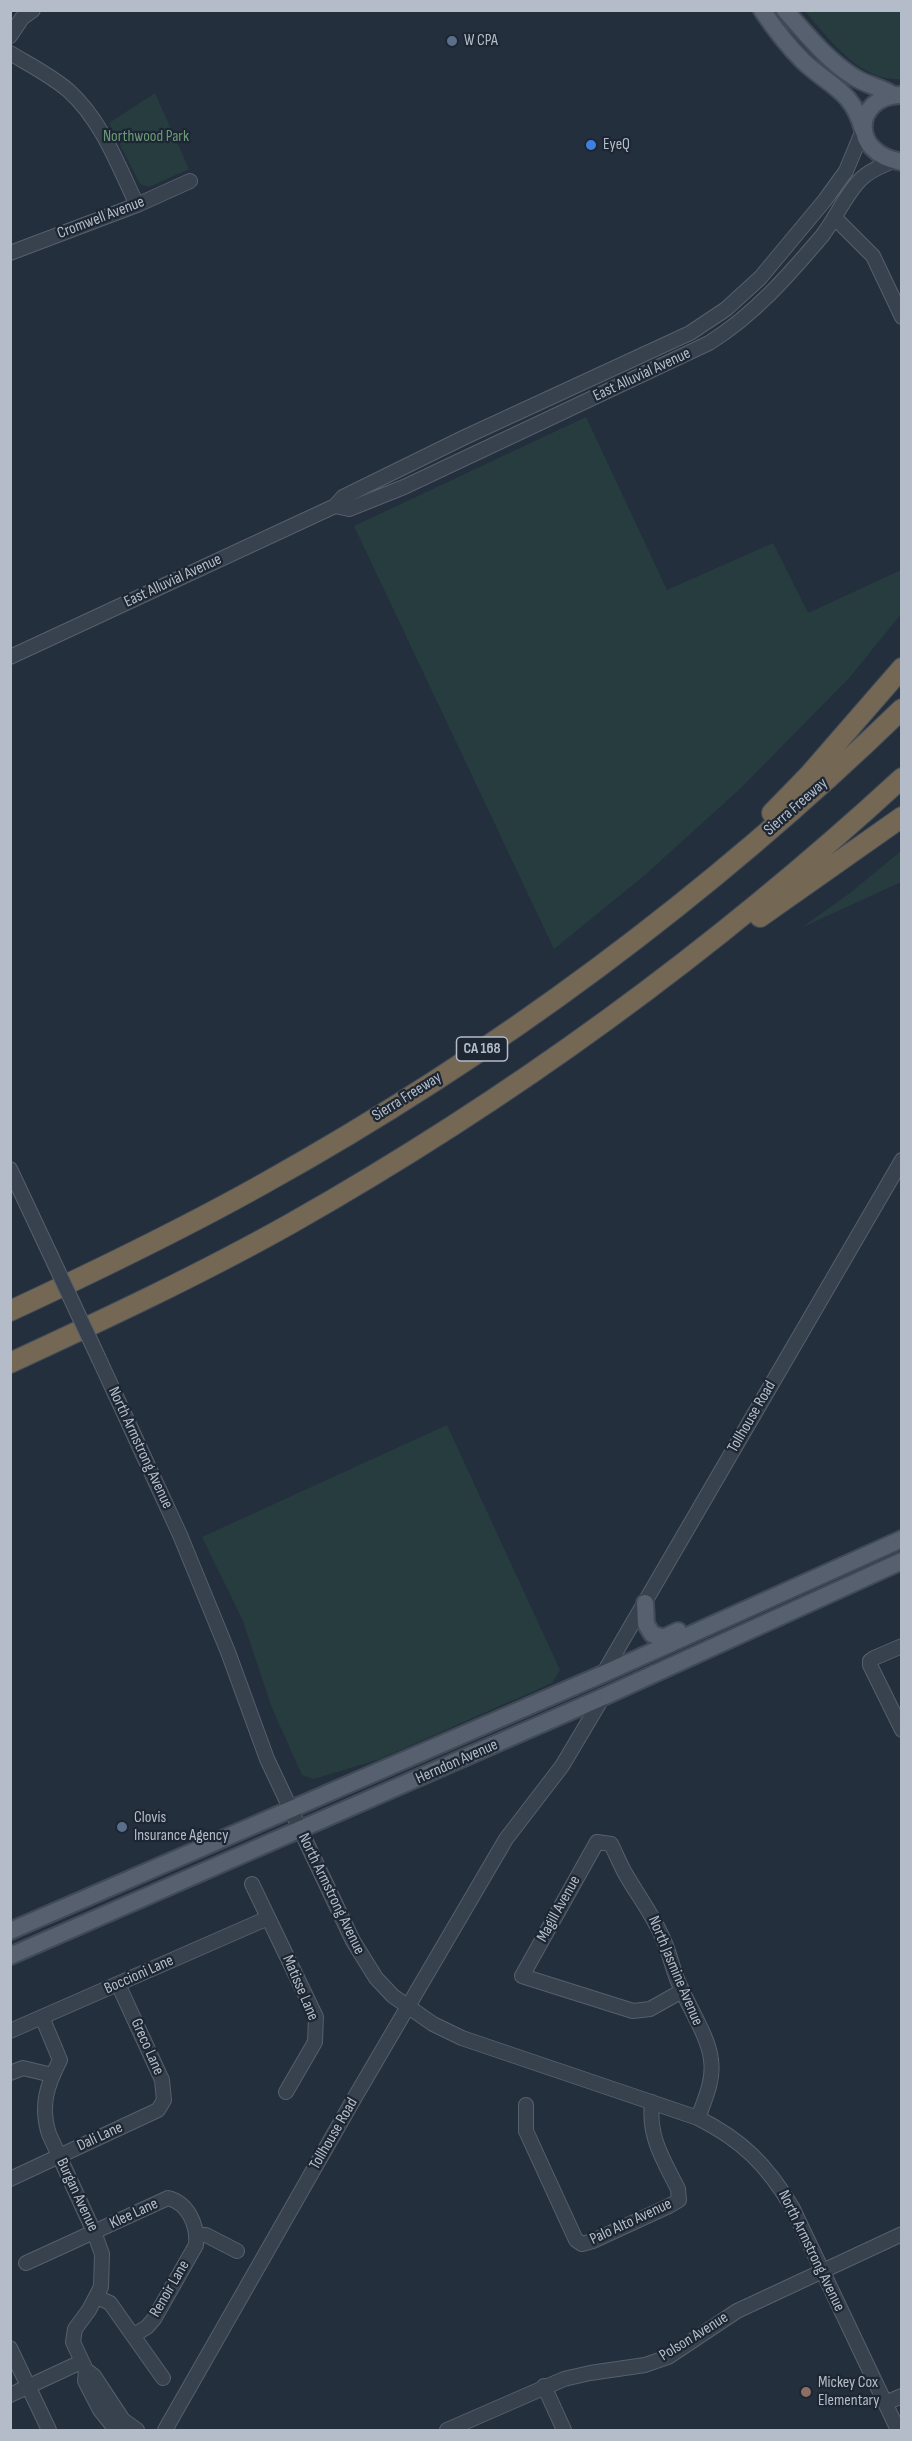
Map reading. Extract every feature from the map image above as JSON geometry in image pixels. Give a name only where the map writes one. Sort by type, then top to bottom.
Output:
[{"type":"highway","points":[[596,969],[714,867],[771,814],[809,775],[902,668]]},
{"type":"highway","name":"Sierra Freeway","points":[[10,1311],[128,1255],[265,1183],[450,1070],[523,1022],[596,969],[729,866],[902,709]]},
{"type":"highway","name":"CA 168","points":[[10,1363],[235,1254],[344,1192],[494,1099],[622,1011],[691,958],[834,840],[902,778]]},
{"type":"highway","points":[[691,958],[736,933],[902,817]]},
{"type":"main road","points":[[762,10],[804,62],[845,93],[857,113],[867,143],[872,150],[899,160]]},
{"type":"main road","points":[[785,10],[819,48],[844,70],[863,83],[899,94]]},
{"type":"main road","points":[[863,130],[865,118],[872,107],[899,94]]},
{"type":"main road","name":"Herndon Avenue","points":[[10,1931],[603,1674],[902,1539]]},
{"type":"main road","name":"Herndon Avenue","points":[[10,1956],[430,1774],[902,1561]]},
{"type":"main road","points":[[644,1679],[645,1665],[709,1634],[718,1622],[703,1620],[663,1638],[656,1637],[646,1624],[645,1603]]},
{"type":"main road","points":[[430,1774],[435,1759],[591,1690],[598,1684],[603,1674]]},
{"type":"street","points":[[10,36],[22,18],[33,10]]},
{"type":"street","points":[[10,53],[68,90],[82,104],[112,151],[137,205]]},
{"type":"street","name":"East Alluvial Avenue","points":[[10,657],[335,506],[343,496],[674,341],[711,320],[752,287],[825,200],[846,171],[863,130]]},
{"type":"street","name":"East Alluvial Avenue","points":[[335,506],[349,509],[404,487],[709,343],[760,304],[835,218],[861,179],[872,171],[899,160]]},
{"type":"street","name":"Cromwell Avenue","points":[[10,253],[137,205],[190,181]]},
{"type":"street","points":[[835,218],[873,256],[902,317]]},
{"type":"street","name":"Tollhouse Road","points":[[603,1674],[902,1160]]},
{"type":"street","name":"North Armstrong Avenue","points":[[10,1169],[14,1185],[50,1254],[180,1535],[228,1652],[267,1759],[363,1960],[382,1984],[408,2008],[462,2038],[698,2118],[743,2144],[773,2177],[792,2207],[898,2430]]},
{"type":"street","points":[[902,1646],[870,1661],[902,1730]]},
{"type":"street","name":"Tollhouse Road","points":[[165,2430],[355,2097],[506,1839],[562,1766],[603,1697]]},
{"type":"street","name":"Magill Avenue","points":[[597,1842],[522,1976],[633,2011],[650,2009],[682,1991]]},
{"type":"street","name":"North Jasmine Avenue","points":[[597,1842],[611,1844],[625,1874],[648,1908],[665,1942],[673,1972],[711,2059],[708,2092],[698,2118]]},
{"type":"street","name":"Matisse Lane","points":[[252,1884],[316,2017],[315,2042],[286,2092]]},
{"type":"street","name":"Boccioni Lane","points":[[10,2031],[268,1918]]},
{"type":"street","name":"Greco Lane","points":[[118,1984],[162,2080],[164,2100],[158,2110]]},
{"type":"street","name":"Burgan Avenue","points":[[42,2017],[60,2060],[46,2089],[45,2120],[58,2156],[102,2254],[103,2269],[97,2297],[75,2329],[73,2342],[83,2366],[85,2381],[101,2400],[137,2430]]},
{"type":"street","points":[[10,2073],[23,2068],[52,2075]]},
{"type":"street","name":"Palo Alto Avenue","points":[[526,2105],[526,2131],[576,2240],[582,2244],[593,2241],[679,2200],[678,2190],[652,2133],[650,2118],[652,2102]]},
{"type":"street","name":"Dali Lane","points":[[10,2179],[158,2110]]},
{"type":"street","name":"Klee Lane","points":[[26,2263],[168,2198],[177,2200],[188,2209],[197,2235]]},
{"type":"street","points":[[197,2235],[206,2235],[237,2251]]},
{"type":"street","name":"Renoir Lane","points":[[134,2336],[154,2319],[196,2245],[197,2235]]},
{"type":"street","name":"Polson Avenue","points":[[447,2430],[544,2386],[590,2373],[645,2365],[668,2357],[737,2311],[902,2235]]},
{"type":"street","points":[[97,2297],[110,2303],[163,2378]]},
{"type":"street","points":[[10,2348],[49,2430]]},
{"type":"street","points":[[10,2395],[83,2366]]},
{"type":"street","points":[[544,2386],[564,2430]]},
{"type":"street","points":[[885,2403],[902,2396]]},
{"type":"street","name":"Burgan Avenue","points":[[101,2400],[116,2430]]},
{"type":"green space","points":[[805,11],[901,11],[901,79],[872,74],[859,66],[835,46]]},
{"type":"green space","name":"Northwood Park","points":[[155,93],[189,169],[149,187],[140,184],[109,123]]},
{"type":"green space","points":[[586,417],[667,590],[773,543],[808,613],[901,570],[901,614],[850,677],[742,787],[645,875],[554,949],[354,526]]},
{"type":"green space","points":[[901,851],[901,882],[801,928],[850,893]]},
{"type":"green space","points":[[447,1425],[560,1670],[552,1683],[380,1759],[314,1779],[302,1775],[272,1708],[243,1621],[202,1537]]},
{"type":"place","name":"W CPA","points":[[452,41]]},
{"type":"place","name":"EyeQ","points":[[591,145]]},
{"type":"place","name":"Clovis Insurance Agency","points":[[122,1827]]},
{"type":"place","name":"Mickey Cox Elementary","points":[[806,2392]]}]
